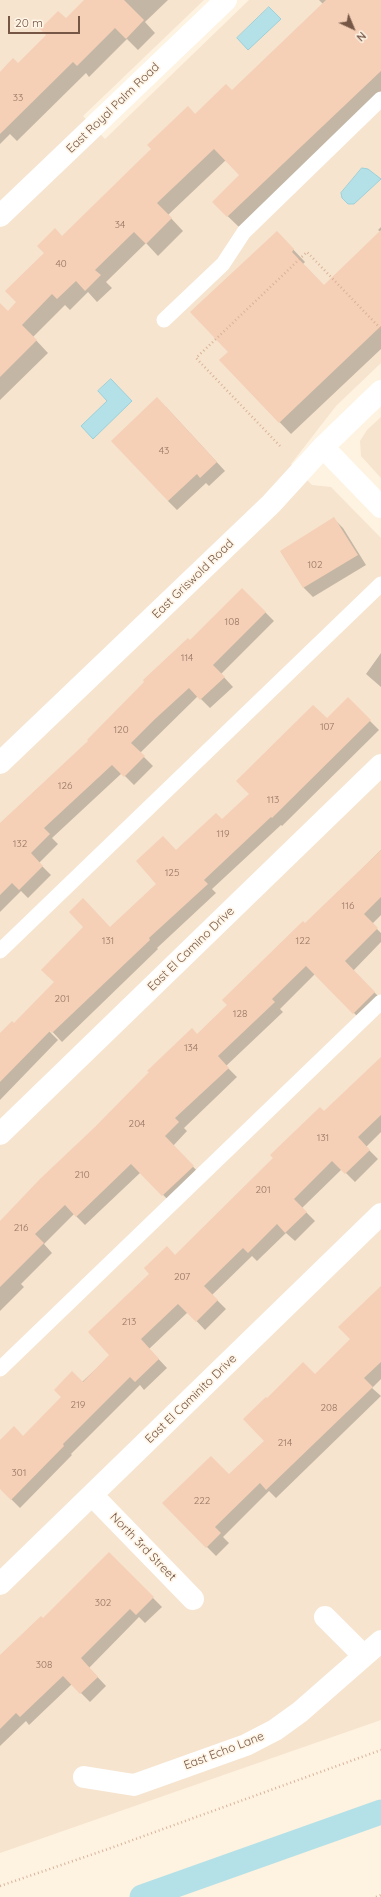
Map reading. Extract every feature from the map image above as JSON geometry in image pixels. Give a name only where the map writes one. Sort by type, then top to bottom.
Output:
[{"type":"street","name":"East Royal Palm Road","points":[[0,216],[226,0]]},
{"type":"street","name":"East Griswold Road","points":[[0,763],[270,504],[323,447],[381,391]]},
{"type":"street","points":[[323,447],[381,507]]},
{"type":"street","name":"East El Camino Drive","points":[[0,1134],[381,764]]},
{"type":"street","name":"East El Caminito Drive","points":[[0,1584],[381,1214]]},
{"type":"street","name":"North 3rd Street","points":[[92,1494],[193,1599]]},
{"type":"street","points":[[325,1616],[364,1656]]},
{"type":"street","name":"East Echo Lane","points":[[84,1777],[134,1785],[246,1745],[275,1730],[300,1712],[381,1641]]},
{"type":"lane","points":[[164,320],[223,264],[244,232],[381,99]]},
{"type":"lane","points":[[0,951],[381,584]]},
{"type":"lane","points":[[0,1370],[381,1002]]},
{"type":"path","points":[[280,446],[196,358],[308,252],[381,329]]},
{"type":"path","points":[[0,1886],[108,1849],[381,1750]]},
{"type":"path","points":[[376,1897],[381,1895]]},
{"type":"shaded area","points":[[0,0],[204,0],[83,116],[105,139],[249,0],[381,0],[381,363],[336,406],[291,464],[312,485],[331,487],[381,538],[381,1720],[0,1853]]},
{"type":"shaded area","points":[[381,417],[381,478],[361,456],[360,441],[367,430]]},
{"type":"water","points":[[269,7],[281,19],[248,50],[237,38]]},
{"type":"water","points":[[362,168],[368,169],[381,179],[354,204],[348,204],[342,198],[341,193]]},
{"type":"water","points":[[111,379],[132,401],[93,439],[81,426],[107,401],[98,391]]},
{"type":"building","points":[[84,0],[124,0],[144,20],[126,39],[115,28],[77,66],[73,62],[0,134],[0,72],[13,58],[18,63],[46,35],[40,29],[58,11],[66,18]]},
{"type":"building","points":[[326,0],[381,0],[381,71],[227,217],[212,202],[239,175],[214,149],[157,203],[172,218],[146,244],[134,232],[95,270],[101,275],[85,291],[76,281],[57,299],[52,294],[22,325],[37,340],[0,377],[0,303],[8,311],[16,302],[5,291],[44,253],[37,246],[55,228],[62,236],[151,149],[147,145],[188,106],[195,114],[226,84],[232,90]]},
{"type":"building","points":[[381,230],[381,326],[279,423],[219,360],[228,352],[190,312],[277,231],[294,249],[292,252],[324,285]]},
{"type":"building","points":[[157,397],[217,462],[200,478],[197,474],[168,501],[111,441]]},
{"type":"building","points":[[334,517],[358,555],[303,588],[280,551]]},
{"type":"building","points":[[242,588],[266,612],[213,665],[225,677],[200,700],[189,688],[154,720],[131,743],[145,756],[124,777],[112,765],[44,828],[50,834],[31,853],[43,866],[19,890],[12,883],[0,895],[0,823],[88,741],[87,740],[144,682],[143,680],[188,638],[190,640]]},
{"type":"building","points":[[348,697],[371,720],[272,818],[271,817],[204,880],[208,884],[149,938],[150,940],[52,1033],[50,1031],[0,1082],[0,1033],[12,1021],[14,1023],[54,982],[41,970],[83,927],[69,912],[83,898],[110,927],[156,884],[136,861],[163,836],[176,850],[216,813],[222,819],[249,794],[236,781],[313,705],[327,718]]},
{"type":"building","points":[[381,850],[381,897],[364,914],[378,928],[345,961],[375,992],[353,1014],[306,966],[272,999],[275,1002],[218,1056],[229,1068],[175,1118],[179,1122],[165,1136],[194,1166],[162,1196],[131,1164],[76,1217],[65,1205],[35,1234],[44,1243],[0,1287],[0,1221],[40,1179],[95,1127],[149,1072],[147,1071],[192,1028],[197,1034],[227,1005],[222,1000],[303,921],[305,923]]},
{"type":"building","points":[[381,1057],[381,1115],[358,1137],[370,1150],[345,1174],[332,1161],[294,1199],[307,1212],[285,1233],[277,1224],[248,1253],[243,1248],[204,1286],[218,1300],[196,1322],[178,1304],[141,1339],[159,1359],[135,1382],[130,1377],[63,1444],[64,1446],[11,1500],[0,1489],[0,1440],[14,1426],[23,1436],[61,1397],[54,1390],[72,1371],[83,1382],[109,1355],[88,1332],[149,1274],[144,1268],[167,1246],[175,1255],[273,1158],[270,1155],[320,1107],[324,1111]]},
{"type":"building","points":[[381,1286],[381,1362],[364,1378],[373,1387],[266,1490],[260,1483],[215,1527],[221,1533],[206,1548],[162,1503],[211,1456],[229,1474],[264,1441],[243,1419],[266,1397],[267,1398],[303,1362],[315,1374],[350,1339],[338,1327]]},
{"type":"building","points":[[109,1552],[154,1597],[136,1615],[130,1609],[81,1658],[98,1677],[80,1694],[63,1676],[20,1717],[16,1713],[0,1729],[0,1655],[41,1616],[43,1618]]},
{"type":"waterway","points":[[142,1897],[381,1812]]}]
